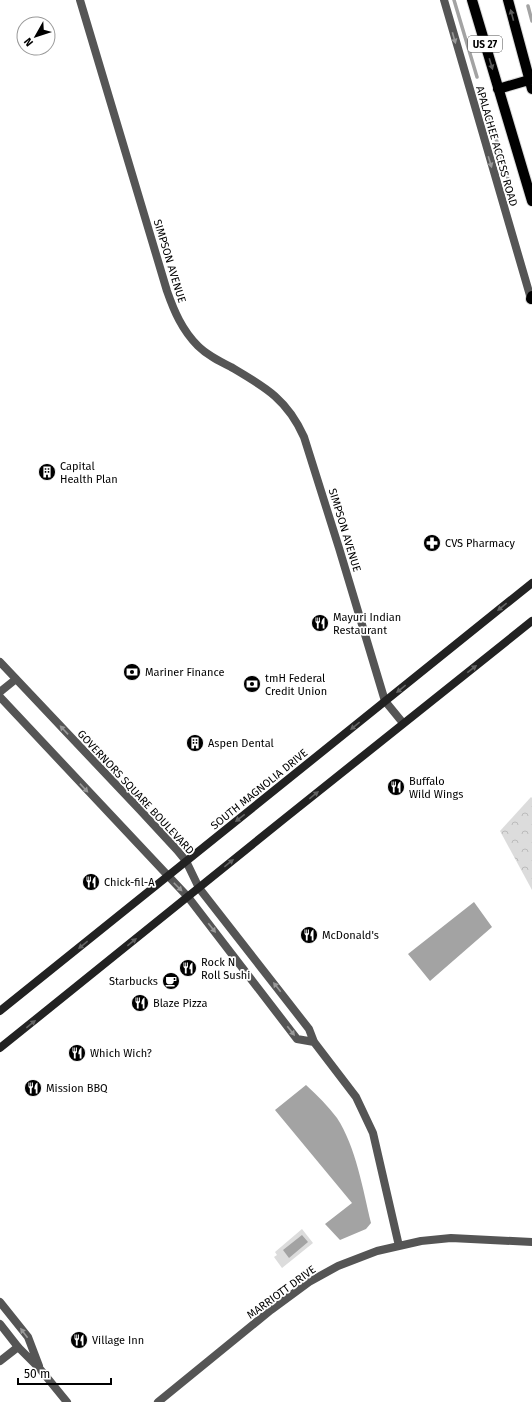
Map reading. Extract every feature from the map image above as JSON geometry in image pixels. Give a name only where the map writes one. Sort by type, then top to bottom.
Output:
[{"type":"main road","name":"US 27","points":[[472,0],[532,201]]},
{"type":"main road","name":"US 27","points":[[508,0],[531,85]]},
{"type":"main road","points":[[498,89],[531,85]]},
{"type":"main road","name":"SOUTH MAGNOLIA DRIVE","points":[[0,1011],[532,583]]},
{"type":"main road","points":[[0,1048],[403,723],[532,621]]},
{"type":"street","name":"SIMPSON AVENUE","points":[[80,0],[166,291],[175,313],[188,334],[198,346],[212,357],[269,390],[282,401],[298,424],[304,437],[339,548],[385,701],[403,723]]},
{"type":"street","name":"APALACHEE ACCESS ROAD","points":[[444,0],[532,298]]},
{"type":"street","name":"GOVERNORS SQUARE BOULEVARD","points":[[0,662],[140,810],[186,861],[199,888],[310,1029],[314,1042],[356,1097],[373,1133],[399,1246]]},
{"type":"street","points":[[0,692],[16,679]]},
{"type":"street","points":[[0,697],[188,897],[297,1039],[314,1042]]},
{"type":"street","name":"MARRIOTT DRIVE","points":[[158,1402],[309,1282],[338,1266],[377,1251],[451,1238],[532,1242]]},
{"type":"street","points":[[0,1302],[28,1337],[40,1369]]},
{"type":"street","points":[[0,1324],[18,1347],[40,1369],[67,1402]]},
{"type":"street","points":[[0,1361],[18,1347]]},
{"type":"green space","points":[[531,797],[532,798],[532,890],[500,831]]},
{"type":"green space","points":[[302,1229],[313,1243],[282,1268],[274,1257],[277,1255],[275,1252]]},
{"type":"shaded area","points":[[474,902],[492,927],[430,981],[408,954]]},
{"type":"shaded area","points":[[306,1085],[330,1109],[344,1129],[354,1155],[371,1223],[366,1229],[340,1240],[325,1224],[352,1203],[275,1110]]},
{"type":"shaded area","points":[[302,1235],[308,1242],[289,1258],[283,1250]]},
{"type":"waterway","points":[[454,0],[477,77]]},
{"type":"waterway","points":[[528,6],[532,21]]},
{"type":"waterway","points":[[489,115],[508,179]]},
{"type":"place","name":"Capital Health Plan","points":[[47,472]]},
{"type":"place","name":"CVS Pharmacy","points":[[432,543]]},
{"type":"place","name":"Mayuri Indian Restaurant","points":[[320,623]]},
{"type":"place","name":"Mariner Finance","points":[[132,672]]},
{"type":"place","name":"tmH Federal Credit Union","points":[[252,684]]},
{"type":"place","name":"Aspen Dental","points":[[195,743]]},
{"type":"place","name":"Buffalo Wild Wings","points":[[396,787]]},
{"type":"place","name":"Chick-fil-A","points":[[91,882]]},
{"type":"place","name":"McDonald's","points":[[309,935]]},
{"type":"place","name":"Rock N Roll Sushi","points":[[188,968]]},
{"type":"place","name":"Starbucks","points":[[171,981]]},
{"type":"place","name":"Blaze Pizza","points":[[140,1003]]},
{"type":"place","name":"Which Wich?","points":[[77,1053]]},
{"type":"place","name":"Mission BBQ","points":[[33,1088]]},
{"type":"place","name":"Village Inn","points":[[79,1340]]}]
